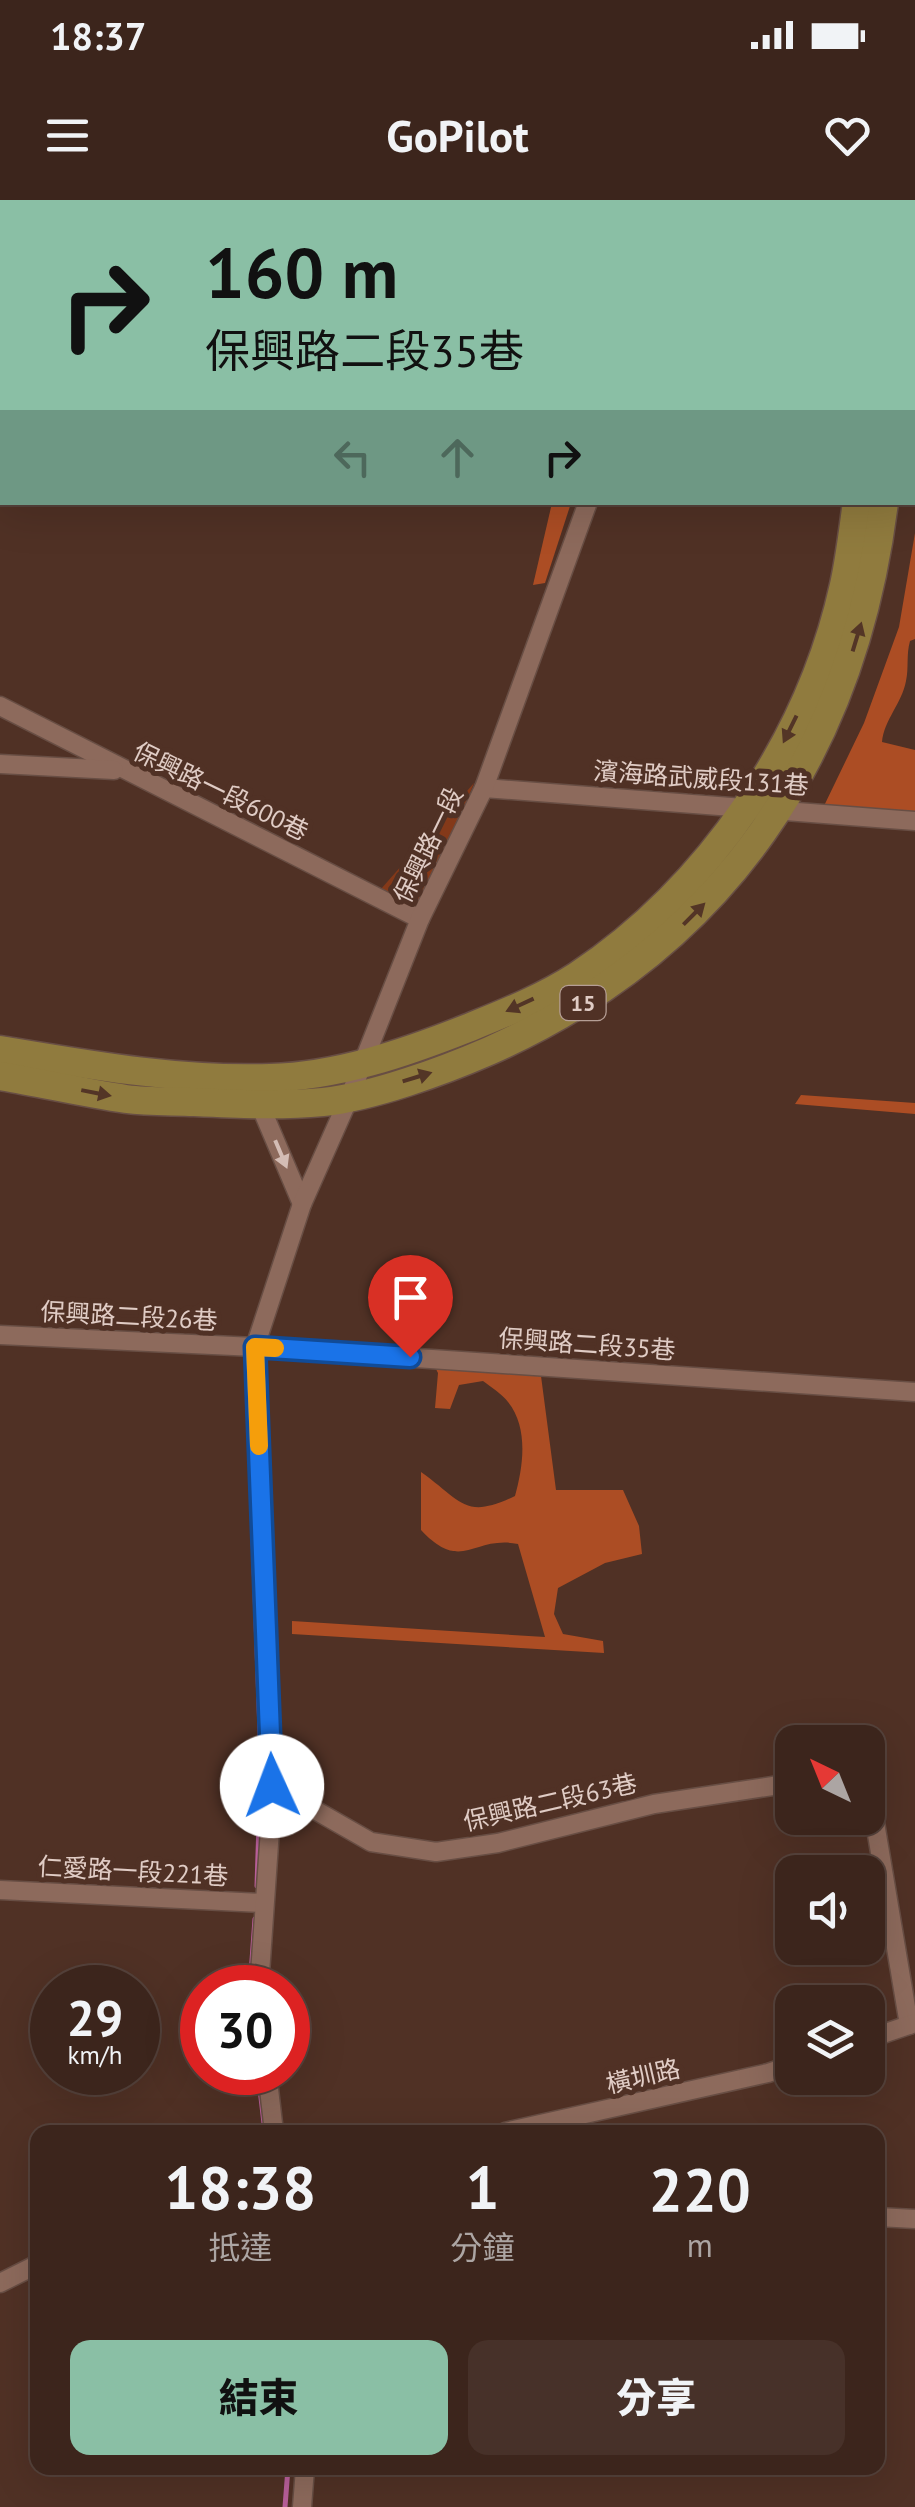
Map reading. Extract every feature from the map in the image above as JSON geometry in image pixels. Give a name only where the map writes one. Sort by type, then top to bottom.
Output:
[{"type":"main road","name":"15","points":[[0,1050],[124,1071],[274,1078],[360,1066],[519,1007],[574,978],[664,904],[710,858],[747,806],[790,732],[820,662],[844,586],[857,505]]},
{"type":"main road","name":"15","points":[[0,1076],[129,1100],[260,1104],[349,1098],[457,1064],[553,1021],[592,998],[630,972],[698,910],[758,842],[780,808],[809,756],[846,674],[875,572],[884,505]]},
{"type":"street","name":"保興路一段","points":[[255,1347],[302,1204],[420,919],[484,788],[587,505]]},
{"type":"street","name":"保興路一段600巷","points":[[0,706],[420,919]]},
{"type":"street","points":[[0,764],[122,770]]},
{"type":"street","name":"濱海路武威段131巷","points":[[484,788],[915,821]]},
{"type":"street","points":[[260,1104],[302,1204]]},
{"type":"street","name":"保興路二段26巷","points":[[0,1335],[255,1347]]},
{"type":"street","points":[[255,1347],[272,1786],[261,1965]]},
{"type":"street","name":"保興路二段35巷","points":[[255,1347],[915,1392]]},
{"type":"street","name":"保興路二段63巷","points":[[272,1786],[371,1842],[436,1852],[498,1844],[654,1804],[775,1786]]},
{"type":"street","points":[[878,1835],[912,2024],[885,2034]]},
{"type":"street","name":"仁愛路一段221巷","points":[[0,1890],[264,1903]]},
{"type":"street","name":"橫圳路","points":[[537,2125],[775,2071]]},
{"type":"street","points":[[270,2095],[273,2125]]},
{"type":"street","points":[[885,2217],[915,2219]]},
{"type":"street","points":[[0,2284],[30,2268]]},
{"type":"street","points":[[302,2507],[304,2475]]},
{"type":"shaded area","points":[[552,505],[570,505],[545,583],[533,585]]},
{"type":"shaded area","points":[[915,533],[915,639],[910,641],[904,689],[882,742],[915,750],[915,816],[822,810],[864,723],[899,627]]},
{"type":"shaded area","points":[[474,783],[426,902],[418,904],[381,889]]},
{"type":"shaded area","points":[[801,1095],[915,1103],[915,1114],[795,1104]]},
{"type":"shaded area","points":[[433,1363],[541,1376],[556,1490],[623,1490],[639,1526],[642,1554],[605,1563],[558,1588],[554,1614],[563,1634],[603,1641],[604,1653],[292,1634],[292,1621],[545,1637],[518,1544],[490,1544],[458,1551],[435,1543],[421,1530],[421,1472],[464,1504],[484,1507],[515,1496],[522,1460],[519,1424],[506,1399],[483,1381],[459,1385],[450,1409],[435,1408],[438,1373]]},
{"type":"waterway","points":[[247,1368],[261,1759],[257,1886]]},
{"type":"waterway","points":[[252,1965],[255,1919]]},
{"type":"waterway","points":[[261,2095],[264,2125]]},
{"type":"waterway","points":[[285,2507],[287,2475]]},
{"type":"slow traffic","points":[[259,1446],[255,1347],[275,1348]]},
{"type":"route","points":[[272,1786],[255,1347],[410,1357]]}]
